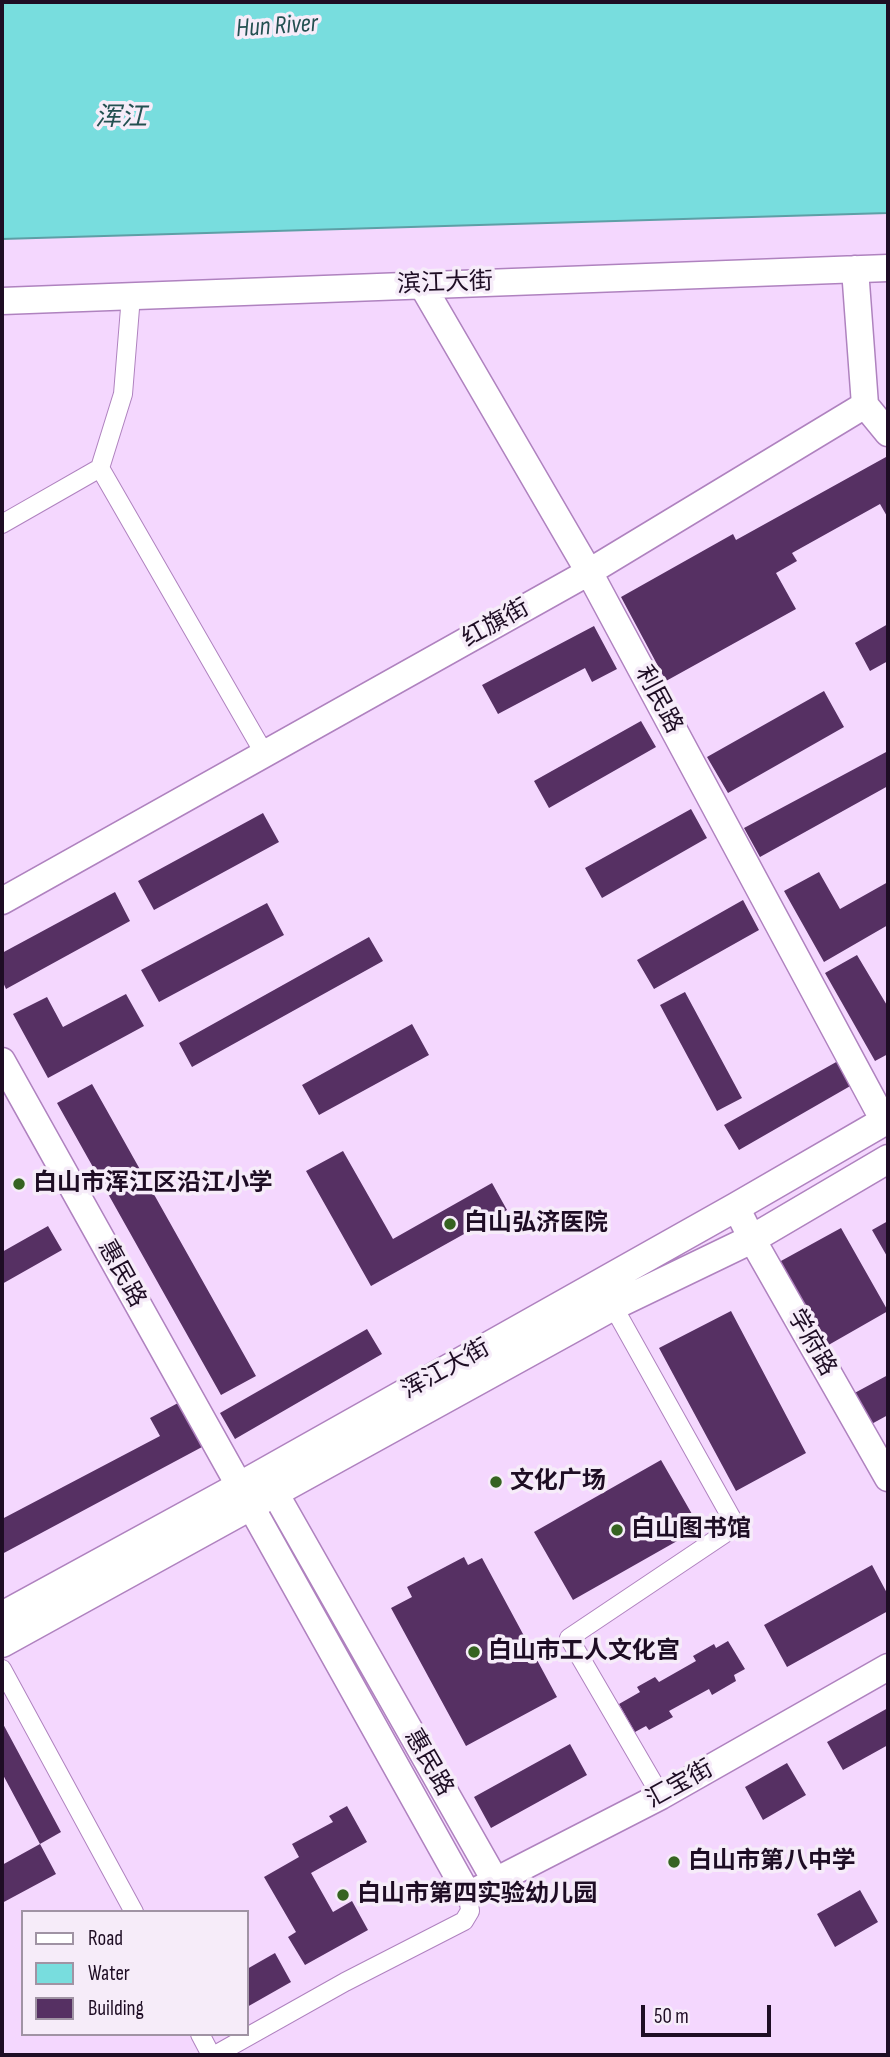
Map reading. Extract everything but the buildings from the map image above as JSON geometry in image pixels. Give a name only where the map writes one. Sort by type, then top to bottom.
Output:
[{"type":"main road","name":"浑江大街","points":[[2,1643],[886,1120]]},
{"type":"main road","name":"浑江大街","points":[[2,1616],[255,1495],[613,1306],[752,1239],[888,1158]]},
{"type":"street","name":"滨江大街","points":[[2,301],[888,268]]},
{"type":"street","points":[[855,269],[865,405],[888,433]]},
{"type":"street","name":"利民路","points":[[422,285],[589,572],[886,1120]]},
{"type":"street","points":[[2,524],[100,468],[122,394],[131,296]]},
{"type":"street","name":"红旗街","points":[[2,901],[589,572],[865,405]]},
{"type":"street","points":[[100,468],[264,753]]},
{"type":"street","name":"惠民路","points":[[2,1061],[255,1495],[496,1882]]},
{"type":"street","name":"学府路","points":[[736,1207],[888,1478]]},
{"type":"street","points":[[613,1306],[736,1525],[569,1637],[661,1796]]},
{"type":"street","name":"惠民路","points":[[255,1495],[468,1895]]},
{"type":"street","name":"汇宝街","points":[[468,1895],[661,1796],[888,1667]]},
{"type":"street","points":[[2,1669],[133,1910]]},
{"type":"street","points":[[248,2036],[345,1982],[464,1922],[470,1911],[468,1895]]},
{"type":"street","points":[[201,2036],[213,2055],[247,2036]]},
{"type":"water","name":"浑江","points":[[2,2],[888,2],[888,213],[2,239]]},
{"type":"place","name":"白山市浑江区沿江小学","points":[[19,1184]]},
{"type":"place","name":"白山弘济医院","points":[[450,1224]]},
{"type":"place","name":"文化广场","points":[[496,1482]]},
{"type":"place","name":"白山图书馆","points":[[617,1530]]},
{"type":"place","name":"白山市工人文化宫","points":[[474,1652]]},
{"type":"place","name":"白山市第八中学","points":[[674,1862]]},
{"type":"place","name":"白山市第四实验幼儿园","points":[[343,1895]]},
{"type":"water label","name":"Hun River","points":[[277,27]]}]
